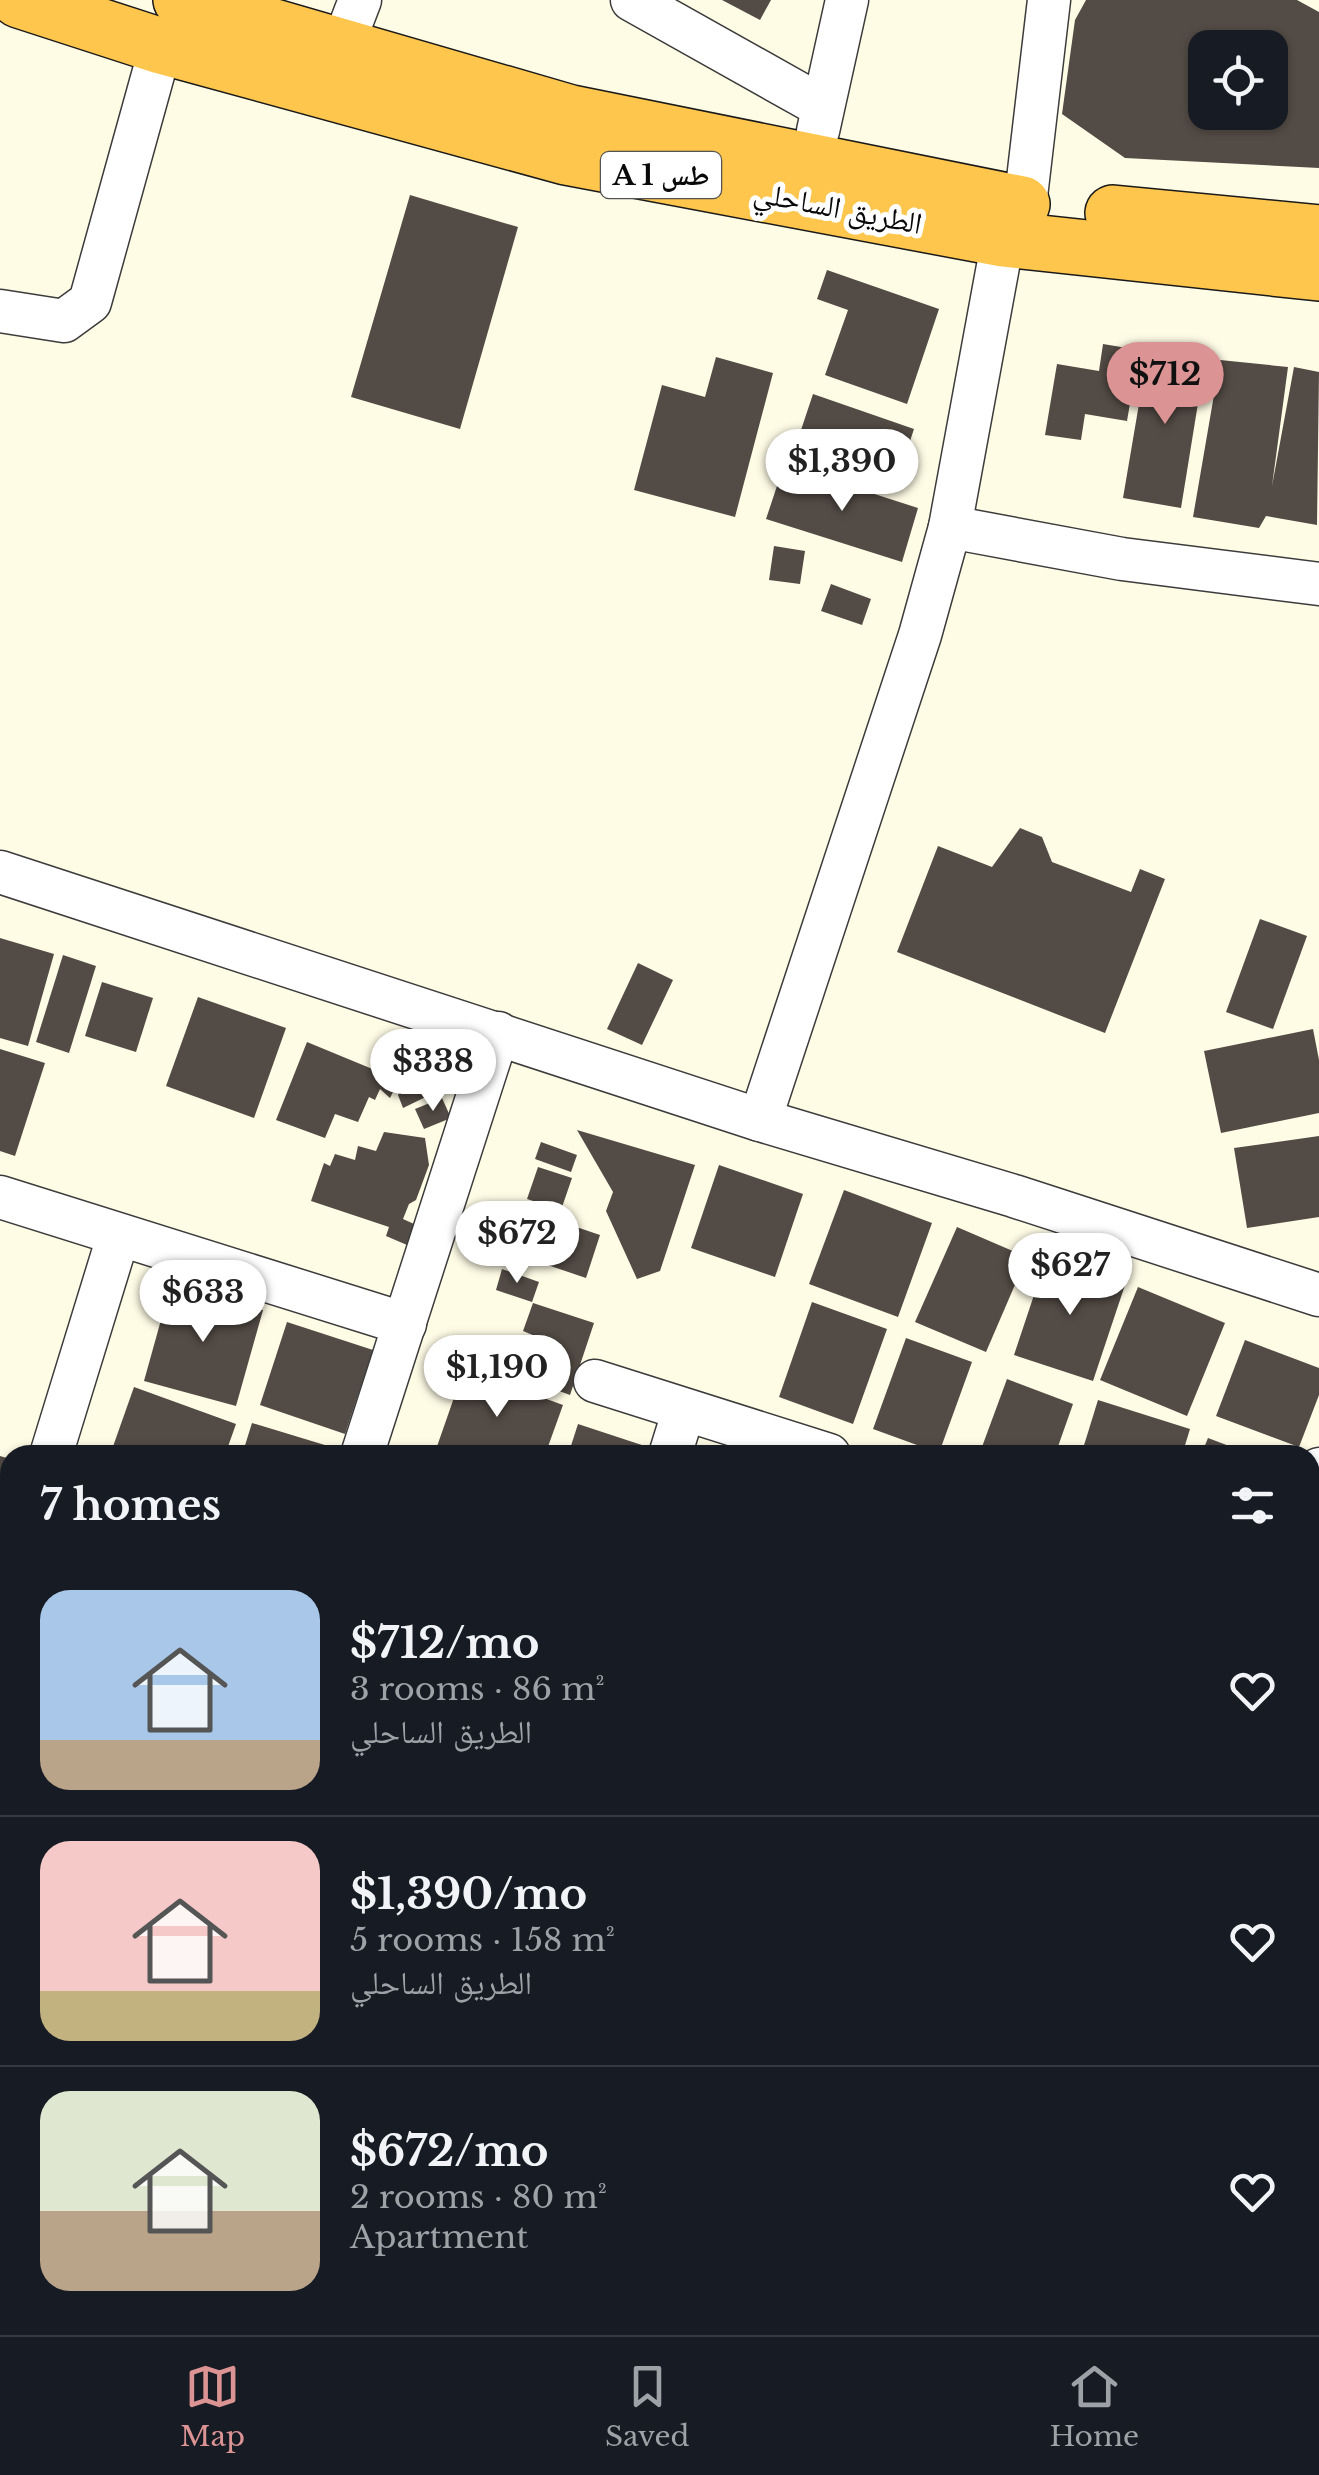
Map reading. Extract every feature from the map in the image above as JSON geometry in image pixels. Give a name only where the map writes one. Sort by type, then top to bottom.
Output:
[{"type":"highway","name":"الطريق الساحلي","points":[[19,0],[171,23],[351,24],[571,113],[813,162],[1014,222],[1319,233]]},
{"type":"highway","name":"الطريق الساحلي","points":[[171,23],[566,157],[1014,222],[1319,274]]},
{"type":"street","points":[[632,0],[821,106]]},
{"type":"street","points":[[813,162],[821,106],[847,0]]},
{"type":"street","points":[[760,1120],[920,635],[950,527],[1014,222],[1049,0]]},
{"type":"street","points":[[0,311],[64,321],[90,302],[171,23]]},
{"type":"street","points":[[950,527],[1122,559],[1319,584]]},
{"type":"street","points":[[0,872],[760,1120],[1014,1196],[1319,1295]]},
{"type":"street","points":[[365,1445],[498,1033]]},
{"type":"street","points":[[0,1198],[405,1324]]},
{"type":"street","points":[[54,1445],[118,1236]]},
{"type":"street","points":[[596,1381],[797,1445]]},
{"type":"street","points":[[673,1445],[684,1410]]},
{"type":"building","points":[[722,0],[771,0],[760,20]]},
{"type":"building","points":[[1086,0],[1297,0],[1319,12],[1319,168],[1125,158],[1062,114],[1075,20]]},
{"type":"building","points":[[410,195],[518,227],[460,429],[351,397]]},
{"type":"building","points":[[827,270],[939,309],[907,404],[825,375],[848,310],[817,299]]},
{"type":"building","points":[[1103,344],[1139,350],[1127,421],[1085,414],[1081,440],[1045,435],[1057,364],[1099,371]]},
{"type":"building","points":[[1149,345],[1206,354],[1181,508],[1123,498]]},
{"type":"building","points":[[716,357],[773,373],[735,517],[634,490],[662,385],[705,397]]},
{"type":"building","points":[[1220,360],[1288,367],[1272,486],[1294,367],[1319,372],[1317,525],[1266,516],[1259,528],[1193,517]]},
{"type":"building","points":[[813,394],[914,429],[896,483],[795,448]]},
{"type":"building","points":[[784,465],[918,508],[902,562],[766,519]]},
{"type":"building","points":[[774,546],[805,551],[800,584],[769,580]]},
{"type":"building","points":[[831,584],[871,599],[862,625],[821,611]]},
{"type":"building","points":[[1020,828],[1042,837],[1052,862],[1131,892],[1140,869],[1165,879],[1105,1033],[897,952],[938,846],[992,867]]},
{"type":"building","points":[[1260,919],[1307,936],[1273,1029],[1226,1012]]},
{"type":"building","points":[[0,938],[54,954],[28,1046],[0,1038]]},
{"type":"building","points":[[63,955],[96,966],[69,1053],[36,1042]]},
{"type":"building","points":[[638,963],[673,980],[642,1045],[607,1029]]},
{"type":"building","points":[[102,982],[153,998],[136,1052],[85,1036]]},
{"type":"building","points":[[198,997],[286,1028],[254,1118],[166,1086]]},
{"type":"building","points":[[1313,1029],[1319,1060],[1319,1113],[1221,1133],[1204,1051]]},
{"type":"building","points":[[307,1042],[399,1080],[390,1098],[380,1089],[375,1100],[369,1097],[358,1122],[335,1114],[325,1138],[276,1120]]},
{"type":"building","points":[[0,1049],[45,1063],[15,1156],[0,1151]]},
{"type":"building","points":[[425,1064],[438,1091],[403,1108],[398,1095],[404,1084],[402,1076]]},
{"type":"building","points":[[442,1098],[451,1118],[424,1129],[415,1109]]},
{"type":"building","points":[[577,1130],[695,1165],[660,1271],[637,1279],[606,1211],[613,1192]]},
{"type":"building","points":[[384,1132],[425,1138],[429,1165],[416,1200],[409,1204],[403,1219],[423,1228],[414,1248],[386,1236],[389,1227],[311,1201],[324,1163],[330,1166],[335,1154],[355,1160],[358,1146],[376,1151]]},
{"type":"building","points":[[1319,1136],[1319,1217],[1247,1228],[1234,1148]]},
{"type":"building","points":[[541,1142],[577,1155],[571,1172],[535,1159]]},
{"type":"building","points":[[719,1165],[803,1194],[775,1277],[691,1248]]},
{"type":"building","points":[[538,1167],[572,1178],[561,1210],[527,1199]]},
{"type":"building","points":[[844,1190],[932,1223],[898,1317],[809,1284]]},
{"type":"building","points":[[535,1213],[600,1235],[586,1278],[521,1256]]},
{"type":"building","points":[[957,1227],[1027,1257],[986,1352],[915,1322]]},
{"type":"building","points":[[1047,1256],[1126,1282],[1093,1381],[1014,1355]]},
{"type":"building","points":[[502,1269],[539,1282],[532,1302],[496,1290]]},
{"type":"building","points":[[171,1284],[263,1310],[236,1406],[144,1381]]},
{"type":"building","points":[[1138,1287],[1225,1323],[1187,1416],[1100,1380]]},
{"type":"building","points":[[812,1302],[887,1329],[853,1424],[779,1397]]},
{"type":"building","points":[[533,1303],[594,1323],[570,1395],[551,1388],[554,1374],[524,1364],[535,1336],[523,1331]]},
{"type":"building","points":[[287,1322],[373,1350],[345,1434],[260,1405]]},
{"type":"building","points":[[906,1338],[972,1362],[942,1445],[917,1445],[873,1429]]},
{"type":"building","points":[[1245,1340],[1319,1368],[1319,1395],[1300,1445],[1216,1416]]},
{"type":"building","points":[[495,1343],[521,1351],[512,1376],[487,1368]]},
{"type":"building","points":[[464,1369],[563,1405],[549,1445],[437,1445]]},
{"type":"building","points":[[1007,1379],[1073,1404],[1059,1445],[983,1445]]},
{"type":"building","points":[[134,1387],[236,1424],[229,1445],[114,1445]]},
{"type":"building","points":[[1098,1400],[1190,1429],[1185,1445],[1084,1445]]},
{"type":"building","points":[[252,1423],[325,1445],[245,1445]]},
{"type":"building","points":[[578,1424],[642,1445],[571,1445]]},
{"type":"building","points":[[1208,1438],[1227,1445],[1205,1445]]}]
